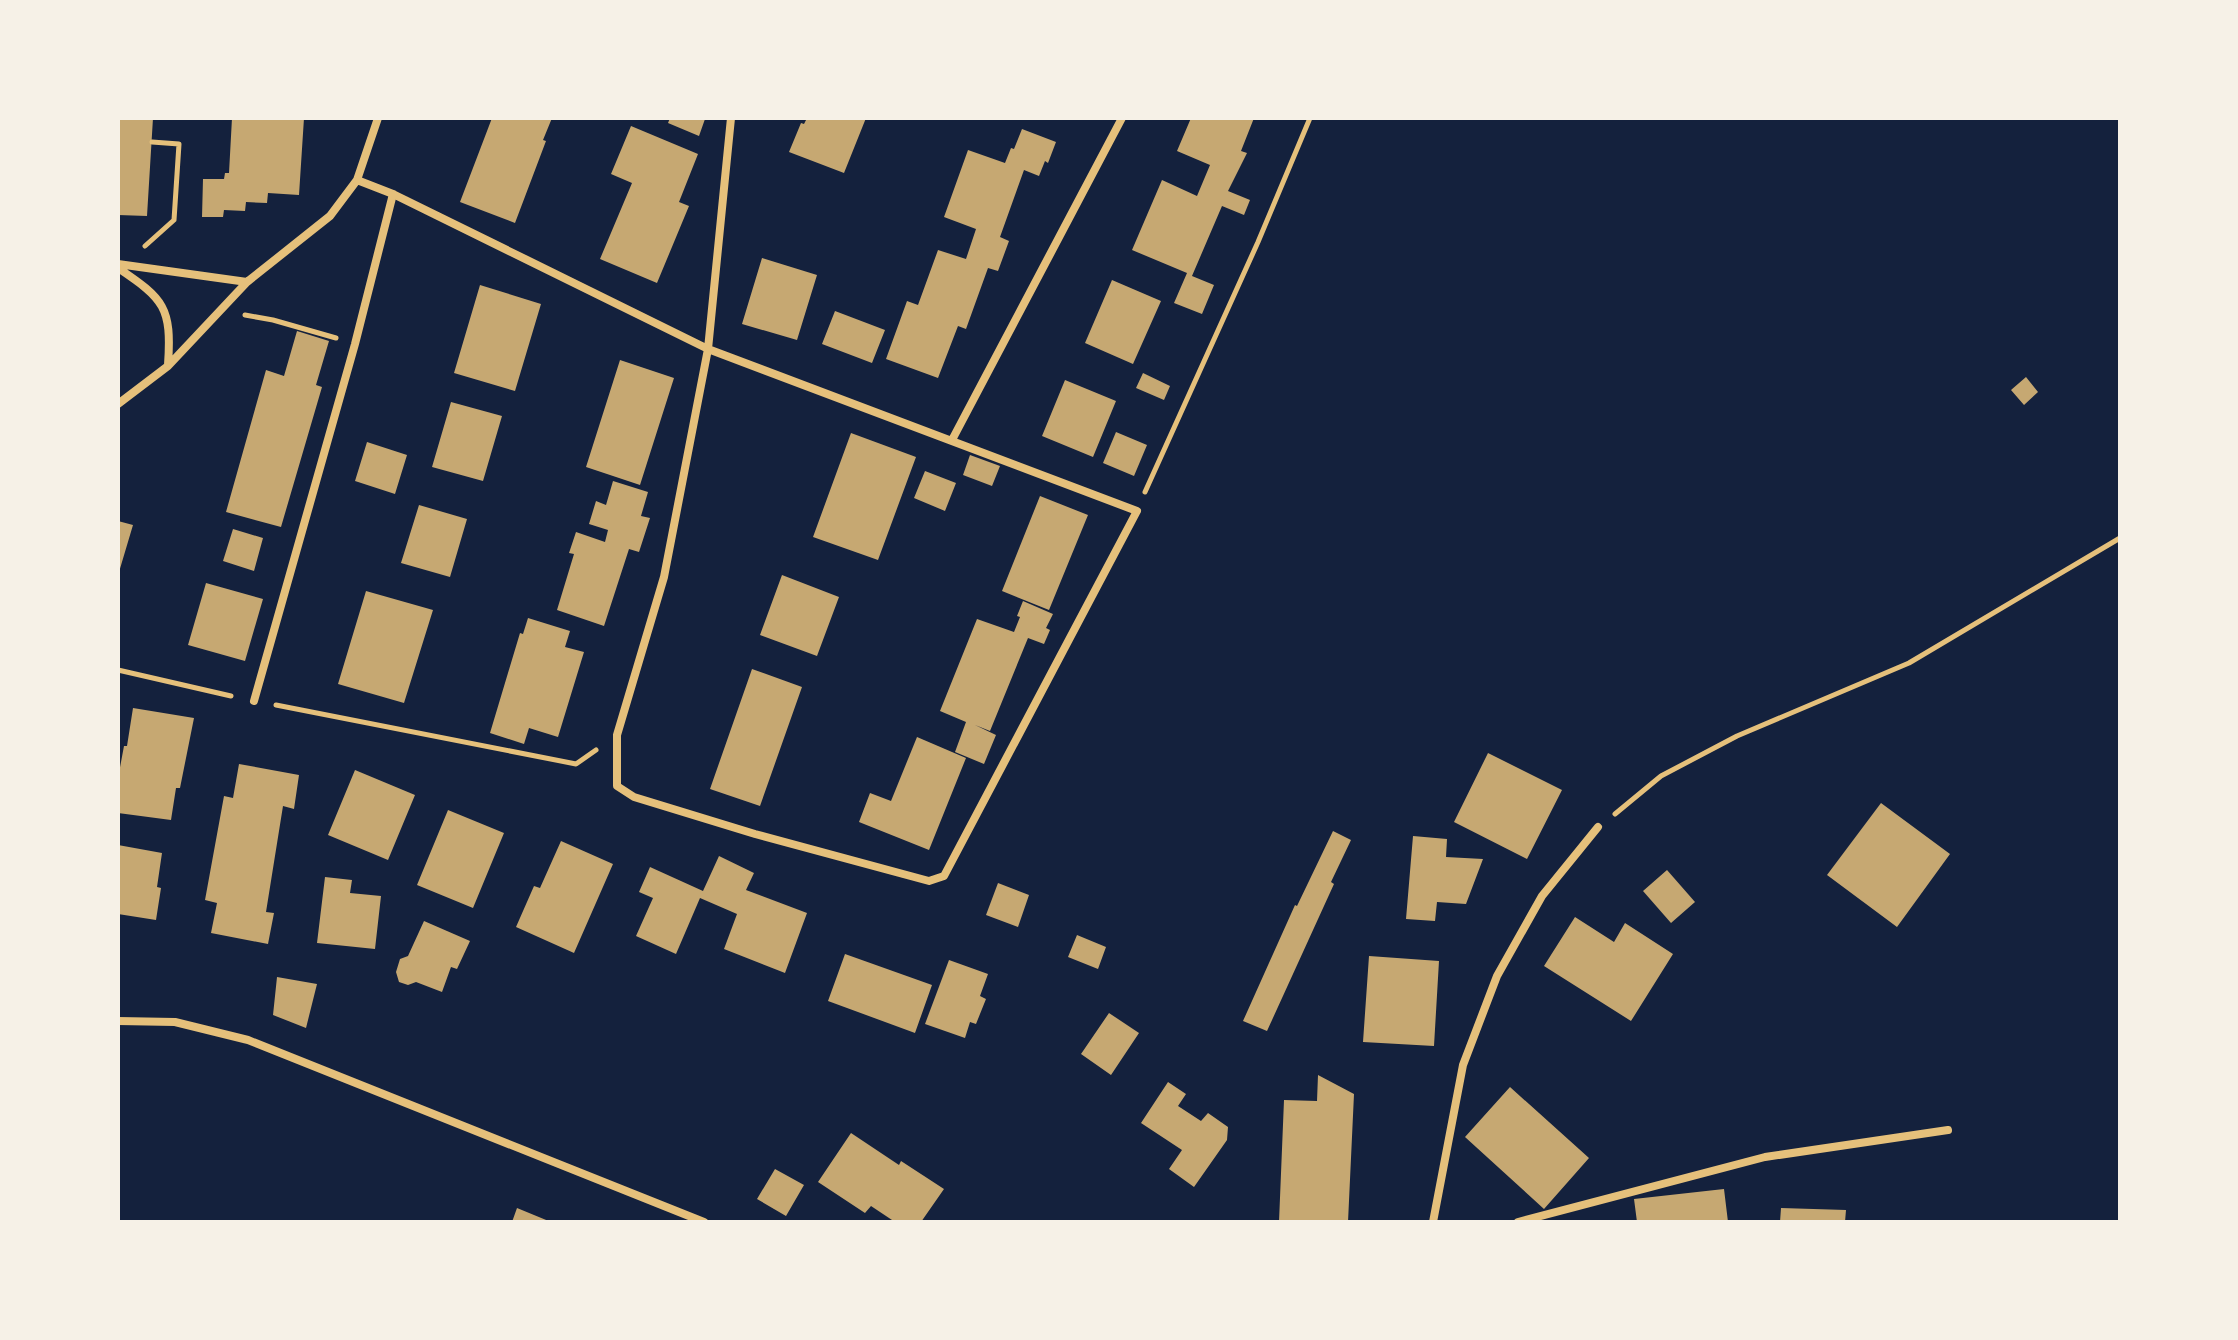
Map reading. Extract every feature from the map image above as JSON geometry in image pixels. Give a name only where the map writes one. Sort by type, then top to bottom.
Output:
[{"type":"street","points":[[118,404],[168,366],[247,282],[330,216],[357,180],[378,118]]},
{"type":"street","points":[[357,180],[393,194],[708,349],[1137,511],[944,876],[929,881],[634,797],[617,786],[617,735],[664,577],[708,349],[731,118]]},
{"type":"street","points":[[952,440],[1122,118]]},
{"type":"street","points":[[254,701],[355,344],[393,194]]},
{"type":"street","points":[[118,266],[247,282]]},
{"type":"street","points":[[118,266],[151,290],[166,314],[170,338],[168,366]]},
{"type":"street","points":[[1433,1222],[1463,1065],[1497,976],[1542,896],[1598,827]]},
{"type":"street","points":[[118,1021],[175,1022],[248,1040],[704,1222]]},
{"type":"street","points":[[1518,1222],[1765,1157],[1948,1130]]},
{"type":"path","points":[[1137,511],[1310,118]]},
{"type":"path","points":[[142,248],[174,220],[179,144],[152,142]]},
{"type":"path","points":[[273,320],[355,344]]},
{"type":"path","points":[[1598,827],[1661,776],[1737,736],[1909,663],[2120,538]]},
{"type":"path","points":[[118,670],[254,701],[576,764],[617,735]]},
{"type":"building","points":[[118,118],[153,118],[147,216],[118,215]]},
{"type":"building","points":[[232,118],[304,118],[299,195],[268,193],[267,203],[246,202],[245,211],[224,210],[223,217],[202,217],[203,179],[224,179],[225,173],[229,173]]},
{"type":"building","points":[[492,118],[552,118],[515,223],[460,202]]},
{"type":"building","points":[[670,118],[705,119],[699,136],[668,123]]},
{"type":"building","points":[[807,118],[866,118],[844,173],[789,152],[801,123],[804,124]]},
{"type":"building","points":[[1191,118],[1254,118],[1241,151],[1247,153],[1228,191],[1250,200],[1244,215],[1222,206],[1192,276],[1214,285],[1202,314],[1174,303],[1187,273],[1132,250],[1162,180],[1197,196],[1210,165],[1177,151]]},
{"type":"building","points":[[631,126],[698,154],[679,202],[689,206],[657,283],[600,259],[632,183],[611,174]]},
{"type":"building","points":[[1022,129],[1056,142],[1039,176],[1024,170],[1000,237],[1009,241],[998,271],[988,268],[966,329],[958,326],[938,378],[886,359],[907,301],[918,305],[938,250],[966,259],[976,229],[944,217],[968,150],[1005,163]]},
{"type":"building","points":[[762,258],[817,275],[797,340],[742,324]]},
{"type":"building","points":[[1112,280],[1161,301],[1133,364],[1085,343]]},
{"type":"building","points":[[480,285],[541,304],[515,391],[454,373]]},
{"type":"building","points":[[835,311],[885,330],[872,363],[822,344]]},
{"type":"building","points":[[297,331],[329,341],[316,385],[322,387],[281,527],[226,512],[266,370],[284,376]]},
{"type":"building","points":[[620,360],[674,378],[640,485],[586,467]]},
{"type":"building","points":[[1143,373],[1170,386],[1164,400],[1136,388]]},
{"type":"building","points":[[2026,377],[2038,392],[2024,405],[2011,390]]},
{"type":"building","points":[[1065,380],[1116,401],[1093,457],[1042,436]]},
{"type":"building","points":[[451,402],[502,416],[483,481],[432,467]]},
{"type":"building","points":[[1116,432],[1147,445],[1134,476],[1103,463]]},
{"type":"building","points":[[851,433],[916,457],[878,560],[813,537]]},
{"type":"building","points":[[367,442],[407,455],[395,494],[355,481]]},
{"type":"building","points":[[970,455],[1000,466],[992,486],[963,475]]},
{"type":"building","points":[[925,471],[956,483],[945,511],[914,498]]},
{"type":"building","points":[[613,481],[648,492],[641,516],[650,518],[639,552],[629,549],[604,626],[557,610],[574,554],[569,553],[576,532],[605,542],[608,530],[589,524],[596,501],[606,505]]},
{"type":"building","points":[[1040,496],[1088,515],[1049,610],[1002,591]]},
{"type":"building","points":[[419,505],[467,519],[450,577],[401,563]]},
{"type":"building","points":[[118,521],[133,525],[119,572],[118,572]]},
{"type":"building","points":[[233,529],[263,538],[254,571],[223,561]]},
{"type":"building","points":[[782,575],[839,597],[817,656],[760,635]]},
{"type":"building","points":[[206,583],[263,599],[245,661],[188,645]]},
{"type":"building","points":[[366,591],[433,610],[404,703],[338,684]]},
{"type":"building","points":[[1023,601],[1053,614],[1046,628],[1050,630],[1044,644],[1028,638],[990,731],[975,725],[996,735],[984,764],[955,752],[966,722],[940,711],[977,619],[1014,632]]},
{"type":"building","points":[[528,618],[570,631],[565,647],[584,652],[558,737],[529,728],[524,744],[490,733],[520,633],[523,634]]},
{"type":"building","points":[[752,669],[802,687],[760,806],[710,789]]},
{"type":"building","points":[[133,708],[194,718],[171,820],[118,813],[118,778]]},
{"type":"building","points":[[917,737],[966,758],[929,850],[859,822],[870,793],[891,801]]},
{"type":"building","points":[[1488,753],[1562,790],[1527,859],[1454,822]]},
{"type":"building","points":[[239,764],[299,775],[294,809],[283,806],[266,912],[274,913],[268,944],[211,933],[217,903],[205,900],[224,796],[233,798]]},
{"type":"building","points":[[355,770],[415,795],[388,860],[328,835]]},
{"type":"building","points":[[1881,803],[1950,854],[1897,927],[1827,875]]},
{"type":"building","points":[[448,810],[504,833],[473,908],[417,885]]},
{"type":"building","points":[[1333,831],[1351,840],[1267,1031],[1243,1021],[1295,905]]},
{"type":"building","points":[[1413,836],[1447,839],[1446,857],[1483,859],[1466,904],[1437,902],[1435,921],[1406,919]]},
{"type":"building","points":[[561,841],[613,864],[574,953],[516,927],[534,886],[540,888]]},
{"type":"building","points":[[118,845],[162,853],[156,920],[118,914]]},
{"type":"building","points":[[719,856],[754,873],[746,890],[807,913],[785,973],[724,949],[737,914],[700,898],[676,954],[636,936],[653,898],[639,892],[650,867],[703,891]]},
{"type":"building","points":[[1667,870],[1695,902],[1671,923],[1643,891]]},
{"type":"building","points":[[325,877],[352,880],[350,893],[381,896],[375,949],[317,943]]},
{"type":"building","points":[[998,883],[1029,895],[1018,927],[986,915]]},
{"type":"building","points":[[1575,917],[1614,942],[1625,923],[1673,954],[1631,1021],[1544,966]]},
{"type":"building","points":[[424,921],[470,941],[457,969],[451,967],[442,992],[416,982],[408,985],[399,982],[396,972],[400,959],[408,956]]},
{"type":"building","points":[[1077,935],[1106,947],[1098,969],[1068,957]]},
{"type":"building","points":[[845,954],[932,985],[915,1033],[828,1001]]},
{"type":"building","points":[[1369,956],[1439,961],[1434,1046],[1363,1042]]},
{"type":"building","points":[[949,960],[988,974],[980,996],[986,999],[976,1024],[970,1022],[965,1038],[925,1024]]},
{"type":"building","points":[[277,977],[317,984],[306,1028],[273,1015]]},
{"type":"building","points":[[1109,1013],[1139,1033],[1111,1075],[1081,1054]]},
{"type":"building","points":[[1318,1075],[1354,1094],[1348,1222],[1279,1222],[1284,1100],[1317,1101]]},
{"type":"building","points":[[1168,1082],[1186,1094],[1178,1106],[1201,1121],[1208,1113],[1228,1127],[1227,1140],[1194,1187],[1169,1169],[1182,1150],[1141,1123]]},
{"type":"building","points":[[1510,1087],[1589,1158],[1544,1209],[1465,1137]]},
{"type":"building","points":[[851,1133],[899,1165],[901,1161],[944,1189],[921,1222],[895,1222],[871,1206],[865,1213],[818,1182]]},
{"type":"building","points":[[775,1169],[804,1185],[786,1216],[757,1199]]},
{"type":"building","points":[[1724,1189],[1728,1222],[1637,1222],[1634,1199]]},
{"type":"building","points":[[517,1208],[551,1222],[512,1222]]},
{"type":"building","points":[[1781,1208],[1846,1210],[1845,1222],[1780,1222]]}]
